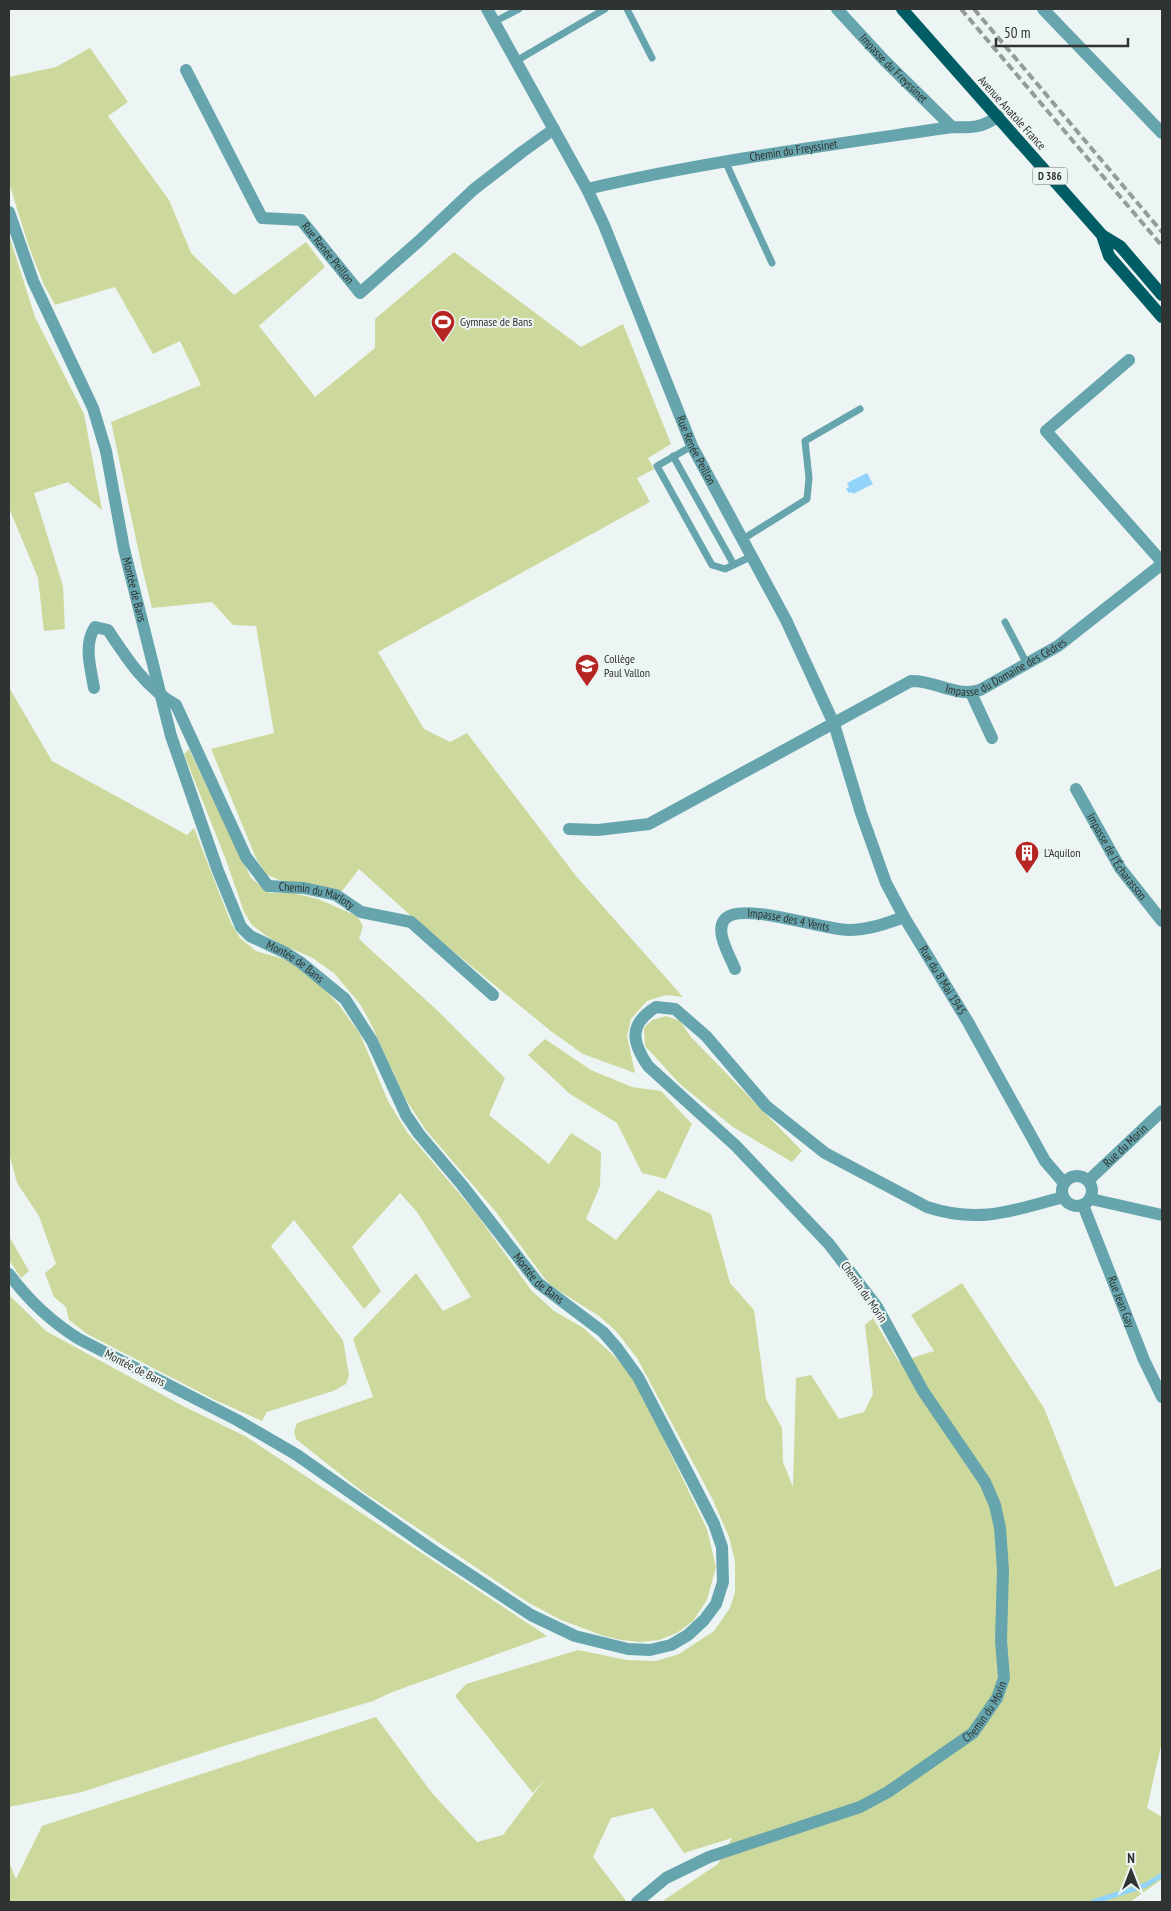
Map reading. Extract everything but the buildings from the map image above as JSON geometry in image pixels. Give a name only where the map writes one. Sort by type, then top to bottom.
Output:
[{"type":"main road","name":"Avenue Anatole France","points":[[902,9],[1102,235],[1120,246],[1162,295]]},
{"type":"main road","name":"Avenue Anatole France","points":[[1102,235],[1109,256],[1162,317]]},
{"type":"street","name":"Rue Renée Peillon","points":[[488,9],[587,188],[618,257],[692,446],[786,620],[834,724],[846,767]]},
{"type":"street","name":"Impasse du Freyssinet","points":[[837,9],[884,60],[952,127]]},
{"type":"street","points":[[1043,9],[1162,133]]},
{"type":"street","name":"Rue Renée Peillon","points":[[186,70],[262,218],[301,220],[360,293],[473,190],[554,129]]},
{"type":"street","name":"Chemin du Freyssinet","points":[[587,188],[725,161],[952,127],[974,128],[989,123],[998,116]]},
{"type":"street","name":"Montée de Bans","points":[[9,212],[33,281],[93,408],[106,452],[124,549],[171,736],[231,906],[242,928],[250,936],[286,953],[300,962],[345,999],[372,1042],[402,1107],[419,1134],[462,1185],[538,1283],[603,1332],[638,1377],[714,1524],[722,1546],[723,1582],[716,1604],[704,1620],[688,1635],[671,1645],[650,1650],[628,1649],[574,1636],[531,1615],[430,1549],[297,1455],[237,1420],[63,1329],[33,1304],[9,1274]]},
{"type":"street","points":[[1129,360],[1046,431],[1162,563]]},
{"type":"street","name":"Impasse du Domaine des Cèdres","points":[[569,829],[598,830],[649,824],[911,681],[920,681],[962,693],[980,690],[1058,646],[1162,563]]},
{"type":"street","name":"Chemin du Marloty","points":[[94,688],[88,656],[89,643],[95,627],[108,630],[133,668],[162,697],[176,705],[246,857],[268,886],[304,888],[336,896],[361,912],[411,922],[493,995]]},
{"type":"street","points":[[971,693],[992,738]]},
{"type":"street","name":"Rue du 8 Mai 1945","points":[[846,767],[886,882],[904,918],[968,1022],[1045,1161],[1064,1183]]},
{"type":"street","name":"Impasse de l'Écharasson","points":[[1076,789],[1120,868],[1162,921]]},
{"type":"street","name":"Impasse des 4 Vents","points":[[735,969],[721,931],[722,923],[726,917],[737,913],[756,913],[847,930],[878,927],[904,918]]},
{"type":"street","name":"Chemin du Morin","points":[[637,1902],[666,1878],[709,1856],[860,1807],[888,1792],[973,1733],[997,1698],[1004,1678],[1001,1640],[1003,1570],[1000,1528],[985,1482],[923,1390],[877,1307],[829,1244],[736,1146],[648,1066],[640,1054],[635,1041],[636,1025],[644,1014],[656,1006],[675,1009],[706,1036],[766,1106],[825,1153],[928,1207],[958,1214],[982,1215],[1005,1213],[1063,1197]]},
{"type":"street","name":"Rue du Morin","points":[[1089,1180],[1162,1112]]},
{"type":"street","points":[[1087,1202],[1093,1192],[1089,1180],[1078,1176],[1068,1179],[1064,1183],[1062,1190],[1063,1197],[1072,1205],[1087,1202],[1162,1214]]},
{"type":"street","name":"Rue Jean Gay","points":[[1087,1202],[1102,1249],[1144,1360],[1162,1397]]},
{"type":"lane","points":[[494,22],[519,9]]},
{"type":"lane","points":[[516,61],[605,9]]},
{"type":"lane","points":[[627,9],[652,58]]},
{"type":"lane","points":[[725,161],[772,263]]},
{"type":"lane","points":[[743,539],[807,499],[809,478],[805,441],[860,410]]},
{"type":"lane","points":[[692,446],[657,466],[712,566],[725,569],[752,556]]},
{"type":"lane","points":[[673,456],[734,565]]},
{"type":"lane","points":[[1005,622],[1027,664]]},
{"type":"green space","points":[[90,48],[128,102],[108,116],[169,200],[191,253],[234,295],[306,242],[325,267],[259,326],[315,397],[375,348],[375,319],[454,252],[581,347],[623,324],[671,444],[648,458],[654,469],[637,478],[650,502],[378,652],[424,729],[450,742],[467,733],[576,876],[683,997],[666,995],[647,1001],[631,1019],[627,1036],[635,1073],[583,1054],[552,1032],[420,924],[359,869],[342,891],[279,880],[266,874],[256,858],[211,749],[274,733],[256,626],[233,625],[212,602],[152,608],[111,422],[201,385],[180,341],[153,354],[115,287],[55,305],[44,285],[29,247],[9,183],[9,77],[56,67]]},
{"type":"green space","points":[[9,235],[35,317],[84,414],[102,510],[68,482],[34,493],[63,586],[65,629],[44,631],[38,578],[9,508]]},
{"type":"green space","points":[[9,689],[52,761],[187,835],[194,828],[231,923],[240,938],[256,951],[287,960],[317,981],[339,1005],[360,1034],[388,1101],[407,1132],[475,1212],[531,1290],[554,1311],[582,1327],[632,1374],[707,1529],[716,1567],[707,1600],[693,1621],[677,1633],[659,1640],[640,1642],[621,1640],[604,1636],[561,1620],[529,1603],[359,1489],[296,1439],[294,1432],[297,1423],[373,1397],[353,1339],[416,1273],[443,1311],[471,1297],[417,1212],[400,1193],[352,1247],[381,1291],[364,1309],[294,1220],[271,1246],[343,1340],[349,1375],[346,1384],[333,1391],[267,1412],[262,1421],[217,1401],[87,1334],[69,1320],[66,1307],[54,1297],[45,1273],[56,1264],[39,1216],[17,1183],[9,1153]]},
{"type":"green space","points":[[189,749],[251,878],[269,893],[293,893],[318,899],[357,916],[363,926],[359,939],[439,1012],[505,1078],[489,1115],[549,1164],[571,1133],[601,1152],[600,1186],[586,1219],[616,1240],[658,1190],[711,1214],[730,1283],[754,1310],[766,1399],[782,1428],[783,1462],[793,1487],[796,1378],[811,1375],[839,1419],[864,1412],[873,1394],[865,1325],[873,1318],[899,1362],[934,1351],[911,1315],[962,1283],[1044,1408],[1115,1587],[1162,1568],[1162,1741],[1147,1808],[1162,1817],[1162,1879],[1130,1902],[661,1902],[718,1864],[732,1838],[684,1853],[653,1808],[611,1818],[593,1857],[627,1902],[9,1902],[9,1862],[16,1879],[42,1826],[376,1717],[432,1793],[477,1842],[503,1835],[548,1775],[533,1793],[455,1696],[466,1684],[578,1650],[627,1660],[656,1661],[679,1654],[714,1631],[730,1608],[735,1592],[735,1561],[729,1537],[712,1498],[637,1358],[616,1331],[599,1316],[553,1287],[545,1279],[496,1212],[425,1129],[405,1098],[360,1004],[334,973],[311,957],[282,945],[252,925],[244,912],[226,860],[184,754]]},
{"type":"green space","points":[[666,1016],[680,1021],[691,1037],[802,1151],[792,1162],[733,1127],[681,1085],[645,1046],[644,1028],[652,1020]]},
{"type":"green space","points":[[545,1039],[591,1070],[632,1087],[661,1091],[692,1124],[666,1179],[642,1173],[617,1123],[570,1094],[528,1055]]},
{"type":"green space","points":[[9,1236],[29,1271],[21,1278],[9,1260]]},
{"type":"green space","points":[[9,1295],[46,1331],[183,1406],[245,1436],[547,1636],[390,1693],[373,1701],[227,1745],[82,1792],[9,1807]]},
{"type":"water","points":[[867,473],[873,484],[853,494],[852,492],[849,493],[846,489],[849,487],[847,483]]},
{"type":"waterway","points":[[1093,1902],[1146,1885],[1162,1875]]},
{"type":"railway","points":[[961,9],[1162,246]]},
{"type":"railway","points":[[974,9],[1162,232]]},
{"type":"place","name":"Gymnase de Bans","points":[[443,343]]},
{"type":"place","name":"Collège Paul Vallon","points":[[587,687]]},
{"type":"place","name":"L'Aquilon","points":[[1027,874]]}]
